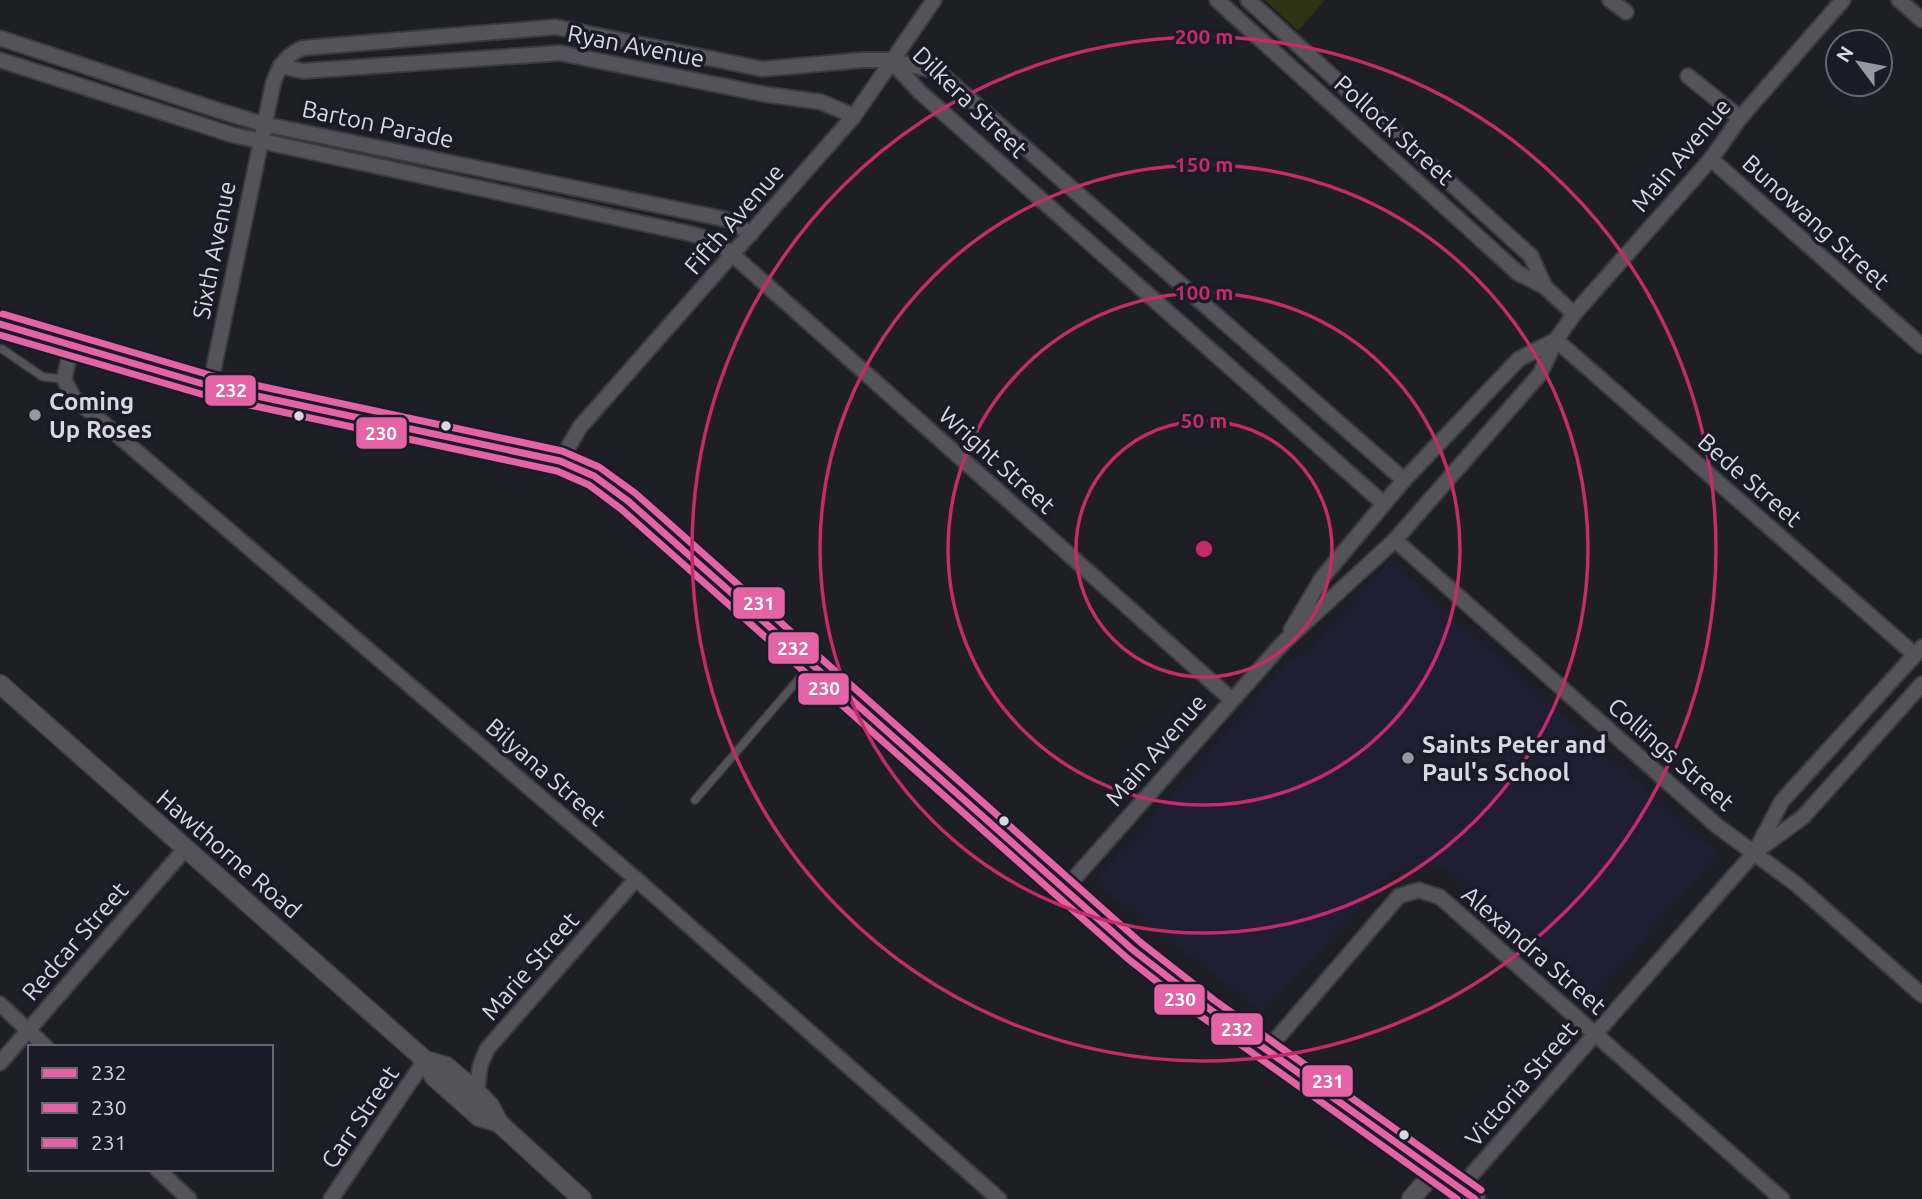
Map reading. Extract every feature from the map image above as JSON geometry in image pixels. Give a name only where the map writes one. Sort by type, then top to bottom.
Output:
[{"type":"main road","points":[[0,324],[210,386],[560,461],[594,475],[628,501],[1133,950],[1467,1194]]},
{"type":"street","name":"Fifth Avenue","points":[[560,461],[580,427],[854,116],[890,60],[934,0]]},
{"type":"street","name":"Pollock Street","points":[[1217,0],[1518,273],[1545,287],[1574,314]]},
{"type":"street","name":"Pollock Street","points":[[1248,0],[1531,256],[1545,287]]},
{"type":"street","points":[[1610,0],[1626,12]]},
{"type":"street","name":"Main Avenue","points":[[1064,890],[1283,643],[1395,540],[1540,374],[1556,340],[1574,314],[1711,159],[1740,118],[1843,0]]},
{"type":"street","points":[[1899,0],[1922,20]]},
{"type":"street","name":"Ryan Avenue","points":[[854,116],[821,102],[763,94],[560,53],[303,71],[280,66],[292,52],[303,48],[556,27],[762,69],[890,60]]},
{"type":"street","name":"Barton Parade","points":[[0,38],[263,124],[715,217],[728,220],[751,234]]},
{"type":"street","name":"Barton Parade","points":[[0,60],[233,135],[692,234],[714,241],[733,255]]},
{"type":"street","name":"Dilkera Street","points":[[890,60],[939,72],[1404,480]]},
{"type":"street","name":"Dilkera Street","points":[[890,60],[931,102],[1384,503]]},
{"type":"street","points":[[263,124],[280,66]]},
{"type":"street","points":[[1688,76],[1740,118]]},
{"type":"street","name":"Sixth Avenue","points":[[210,386],[263,124]]},
{"type":"street","name":"Bunowang Street","points":[[1711,159],[1922,346]]},
{"type":"street","name":"Wright Street","points":[[733,255],[1231,699]]},
{"type":"street","name":"Main Avenue","points":[[1283,643],[1322,578],[1404,480],[1519,359],[1556,340]]},
{"type":"street","name":"Bede Street","points":[[1556,340],[1919,651]]},
{"type":"street","points":[[64,379],[72,346]]},
{"type":"street","name":"Bilyana Street","points":[[64,379],[73,397],[636,879],[999,1199]]},
{"type":"street","name":"Collings Street","points":[[1395,540],[1716,825],[1796,884],[1922,995]]},
{"type":"street","name":"Victoria Street","points":[[1755,852],[1783,800],[1919,651]]},
{"type":"street","name":"Hawthorne Road","points":[[0,684],[425,1060],[434,1077],[479,1117],[499,1123]]},
{"type":"street","name":"Victoria Street","points":[[1467,1194],[1595,1033],[1755,852],[1803,817],[1921,687]]},
{"type":"street","name":"Redcar Street","points":[[0,1063],[186,849]]},
{"type":"street","name":"Marie Street","points":[[477,1092],[480,1066],[487,1049],[636,879]]},
{"type":"street","name":"Alexandra Street","points":[[1268,1051],[1399,896],[1419,891],[1440,897],[1782,1199]]},
{"type":"street","points":[[0,1004],[44,1045]]},
{"type":"street","name":"Hawthorne Road","points":[[425,1060],[446,1066],[477,1092],[490,1106],[499,1123],[582,1199]]},
{"type":"street","name":"Carr Street","points":[[331,1199],[425,1060]]},
{"type":"street","points":[[159,1171],[189,1199]]},
{"type":"street","points":[[1411,1199],[1435,1171]]},
{"type":"lane","points":[[2,349],[43,377],[64,379]]},
{"type":"lane","points":[[695,800],[811,666]]},
{"type":"shaded area","name":"Saints Peter and Paul's School","points":[[1390,560],[1719,854],[1593,999],[1443,867],[1393,873],[1263,1013],[1094,883],[1286,663],[1311,648]]},
{"type":"green space","points":[[1265,0],[1325,0],[1298,31]]},
{"type":"transit line","name":"231","points":[[3,314],[213,376],[562,451],[599,467],[635,493],[1140,942],[1214,1000],[1481,1190]]},
{"type":"transit line","name":"232","points":[[0,324],[210,386],[560,461],[594,476],[628,501],[1133,950],[1208,1008],[1475,1199]]},
{"type":"transit line","name":"230","points":[[0,335],[208,396],[557,471],[589,485],[621,509],[1127,958],[1202,1017],[1457,1199]]},
{"type":"place","name":"Coming Up Roses","points":[[35,415]]},
{"type":"place","name":"Saints Peter and Paul's School","points":[[1408,758]]}]
